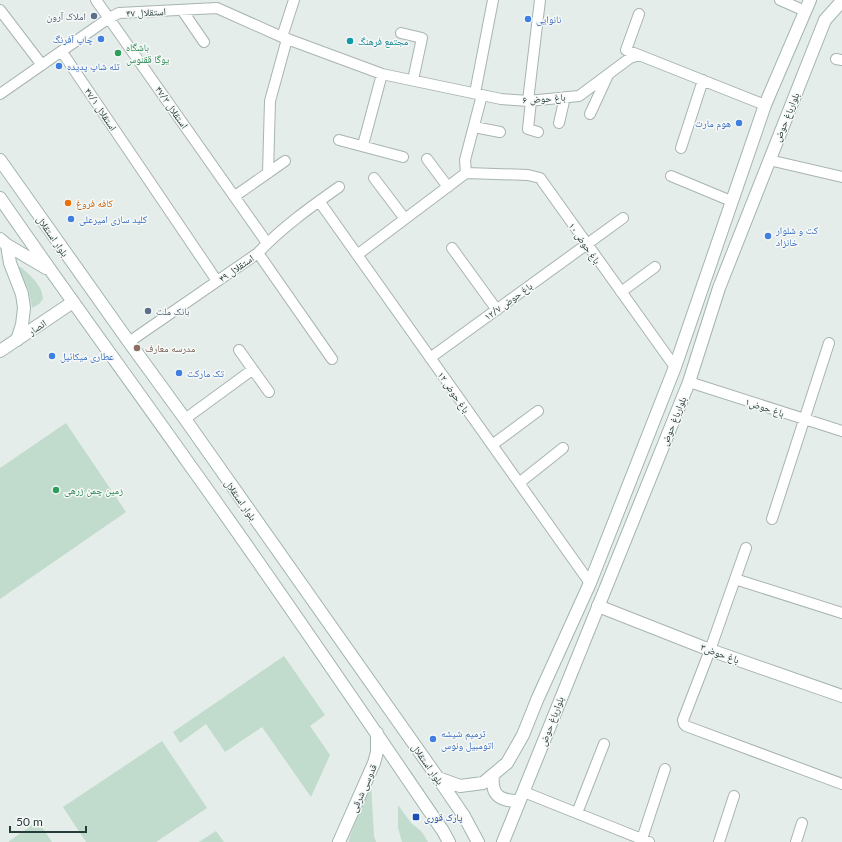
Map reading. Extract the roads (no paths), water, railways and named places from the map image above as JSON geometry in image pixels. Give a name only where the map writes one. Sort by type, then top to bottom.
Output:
[{"type":"main road","name":"بلوارباغ حوض","points":[[438,778],[460,786],[483,783],[507,763],[523,734],[536,700],[590,583],[675,367],[765,105],[810,0]]},
{"type":"main road","name":"بلوارباغ حوض","points":[[503,842],[555,710],[689,382],[717,296],[825,20],[842,1]]},
{"type":"main road","name":"بلوار استقلال","points":[[0,160],[438,778],[464,816],[478,842]]},
{"type":"main road","points":[[0,198],[49,269],[190,464],[376,733],[449,842]]},
{"type":"main road","points":[[3,242],[49,269]]},
{"type":"main road","points":[[3,242],[22,294],[24,308],[22,325],[17,340]]},
{"type":"main road","points":[[700,292],[717,296]]},
{"type":"main road","name":"انصار","points":[[0,352],[73,302]]},
{"type":"main road","points":[[190,464],[207,451]]},
{"type":"main road","name":"باغ حوض۳","points":[[598,606],[710,650],[842,696]]},
{"type":"main road","points":[[536,700],[555,710]]},
{"type":"main road","name":"قدوسی شرقی","points":[[339,842],[374,763],[377,752],[376,733]]},
{"type":"main road","points":[[493,775],[492,786],[497,795],[506,801],[521,797]]},
{"type":"street","name":"۴۷/۳ استقلال","points":[[96,0],[267,243]]},
{"type":"street","points":[[268,173],[270,101],[294,0]]},
{"type":"street","points":[[357,255],[466,173],[465,160],[474,127],[493,0]]},
{"type":"street","points":[[538,132],[528,129],[540,0]]},
{"type":"street","points":[[780,0],[805,11]]},
{"type":"street","name":"۴۷ استقلال","points":[[0,94],[109,18],[119,13],[182,10],[215,4],[284,38]]},
{"type":"street","points":[[0,10],[42,65]]},
{"type":"street","points":[[182,10],[204,42]]},
{"type":"street","points":[[639,14],[626,50],[765,105]]},
{"type":"street","points":[[401,33],[422,38],[413,80]]},
{"type":"street","name":"۶ باغ حوض","points":[[284,38],[382,74],[502,99],[530,101],[578,96],[630,58],[639,55]]},
{"type":"street","name":"۴۷/۱ استقلال","points":[[62,52],[217,281]]},
{"type":"street","points":[[590,114],[609,73]]},
{"type":"street","points":[[363,146],[382,74]]},
{"type":"street","points":[[681,148],[703,80]]},
{"type":"street","points":[[559,123],[565,97]]},
{"type":"street","points":[[474,127],[500,132]]},
{"type":"street","points":[[339,140],[403,156]]},
{"type":"street","points":[[427,159],[448,187]]},
{"type":"street","points":[[769,160],[842,177]]},
{"type":"street","points":[[235,196],[285,161]]},
{"type":"street","name":"۱۰ باغ حوض","points":[[466,173],[528,174],[540,178],[675,367]]},
{"type":"street","points":[[671,176],[732,201]]},
{"type":"street","points":[[374,178],[405,219]]},
{"type":"street","name":"۴۹ استقلال","points":[[129,342],[258,252],[319,201],[339,187]]},
{"type":"street","name":"۱۲ باغ حوض","points":[[319,201],[590,583]]},
{"type":"street","name":"۱۲/۷ باغ حوض","points":[[430,358],[623,218]]},
{"type":"street","points":[[452,248],[497,310]]},
{"type":"street","points":[[258,252],[332,359]]},
{"type":"street","points":[[621,292],[655,267]]},
{"type":"street","points":[[772,519],[829,343]]},
{"type":"street","points":[[239,350],[269,392]]},
{"type":"street","points":[[185,419],[252,370]]},
{"type":"street","name":"باغ حوض۱","points":[[689,382],[842,431]]},
{"type":"street","points":[[492,445],[538,411]]},
{"type":"street","points":[[519,483],[563,448]]},
{"type":"street","points":[[746,548],[710,650],[683,720],[684,724],[842,784]]},
{"type":"street","points":[[735,579],[842,613]]},
{"type":"street","points":[[577,813],[604,744]]},
{"type":"street","points":[[521,797],[577,813],[644,841],[665,769]]},
{"type":"street","points":[[719,842],[734,796]]},
{"type":"street","points":[[796,842],[802,823]]},
{"type":"place","name":"املاک آرون","points":[[94,16]]},
{"type":"place","name":"نانوایی","points":[[528,19]]},
{"type":"place","name":"چاپ آفرنگ","points":[[101,39]]},
{"type":"place","name":"مجتمع فرهنگ","points":[[350,41]]},
{"type":"place","name":"باشگاه یوگا ققنوس","points":[[118,53]]},
{"type":"place","name":"تله شاپ پدیده","points":[[59,66]]},
{"type":"place","name":"هوم مارت","points":[[739,123]]},
{"type":"place","name":"کافه فروغ","points":[[68,203]]},
{"type":"place","name":"کلید سازی امیرعلی","points":[[71,219]]},
{"type":"place","name":"کت و شلوار خانزاد","points":[[768,236]]},
{"type":"place","name":"بانک ملت","points":[[148,311]]},
{"type":"place","name":"مدرسه معارف","points":[[137,348]]},
{"type":"place","name":"عطاری میکائیل","points":[[52,356]]},
{"type":"place","name":"تک مارکت","points":[[179,373]]},
{"type":"place","name":"زمین چمن زرهی","points":[[56,490]]},
{"type":"place","name":"ترمیم شیشه اتومبیل ونوس","points":[[433,739]]},
{"type":"place","name":"پارک قوری","points":[[416,817]]}]
